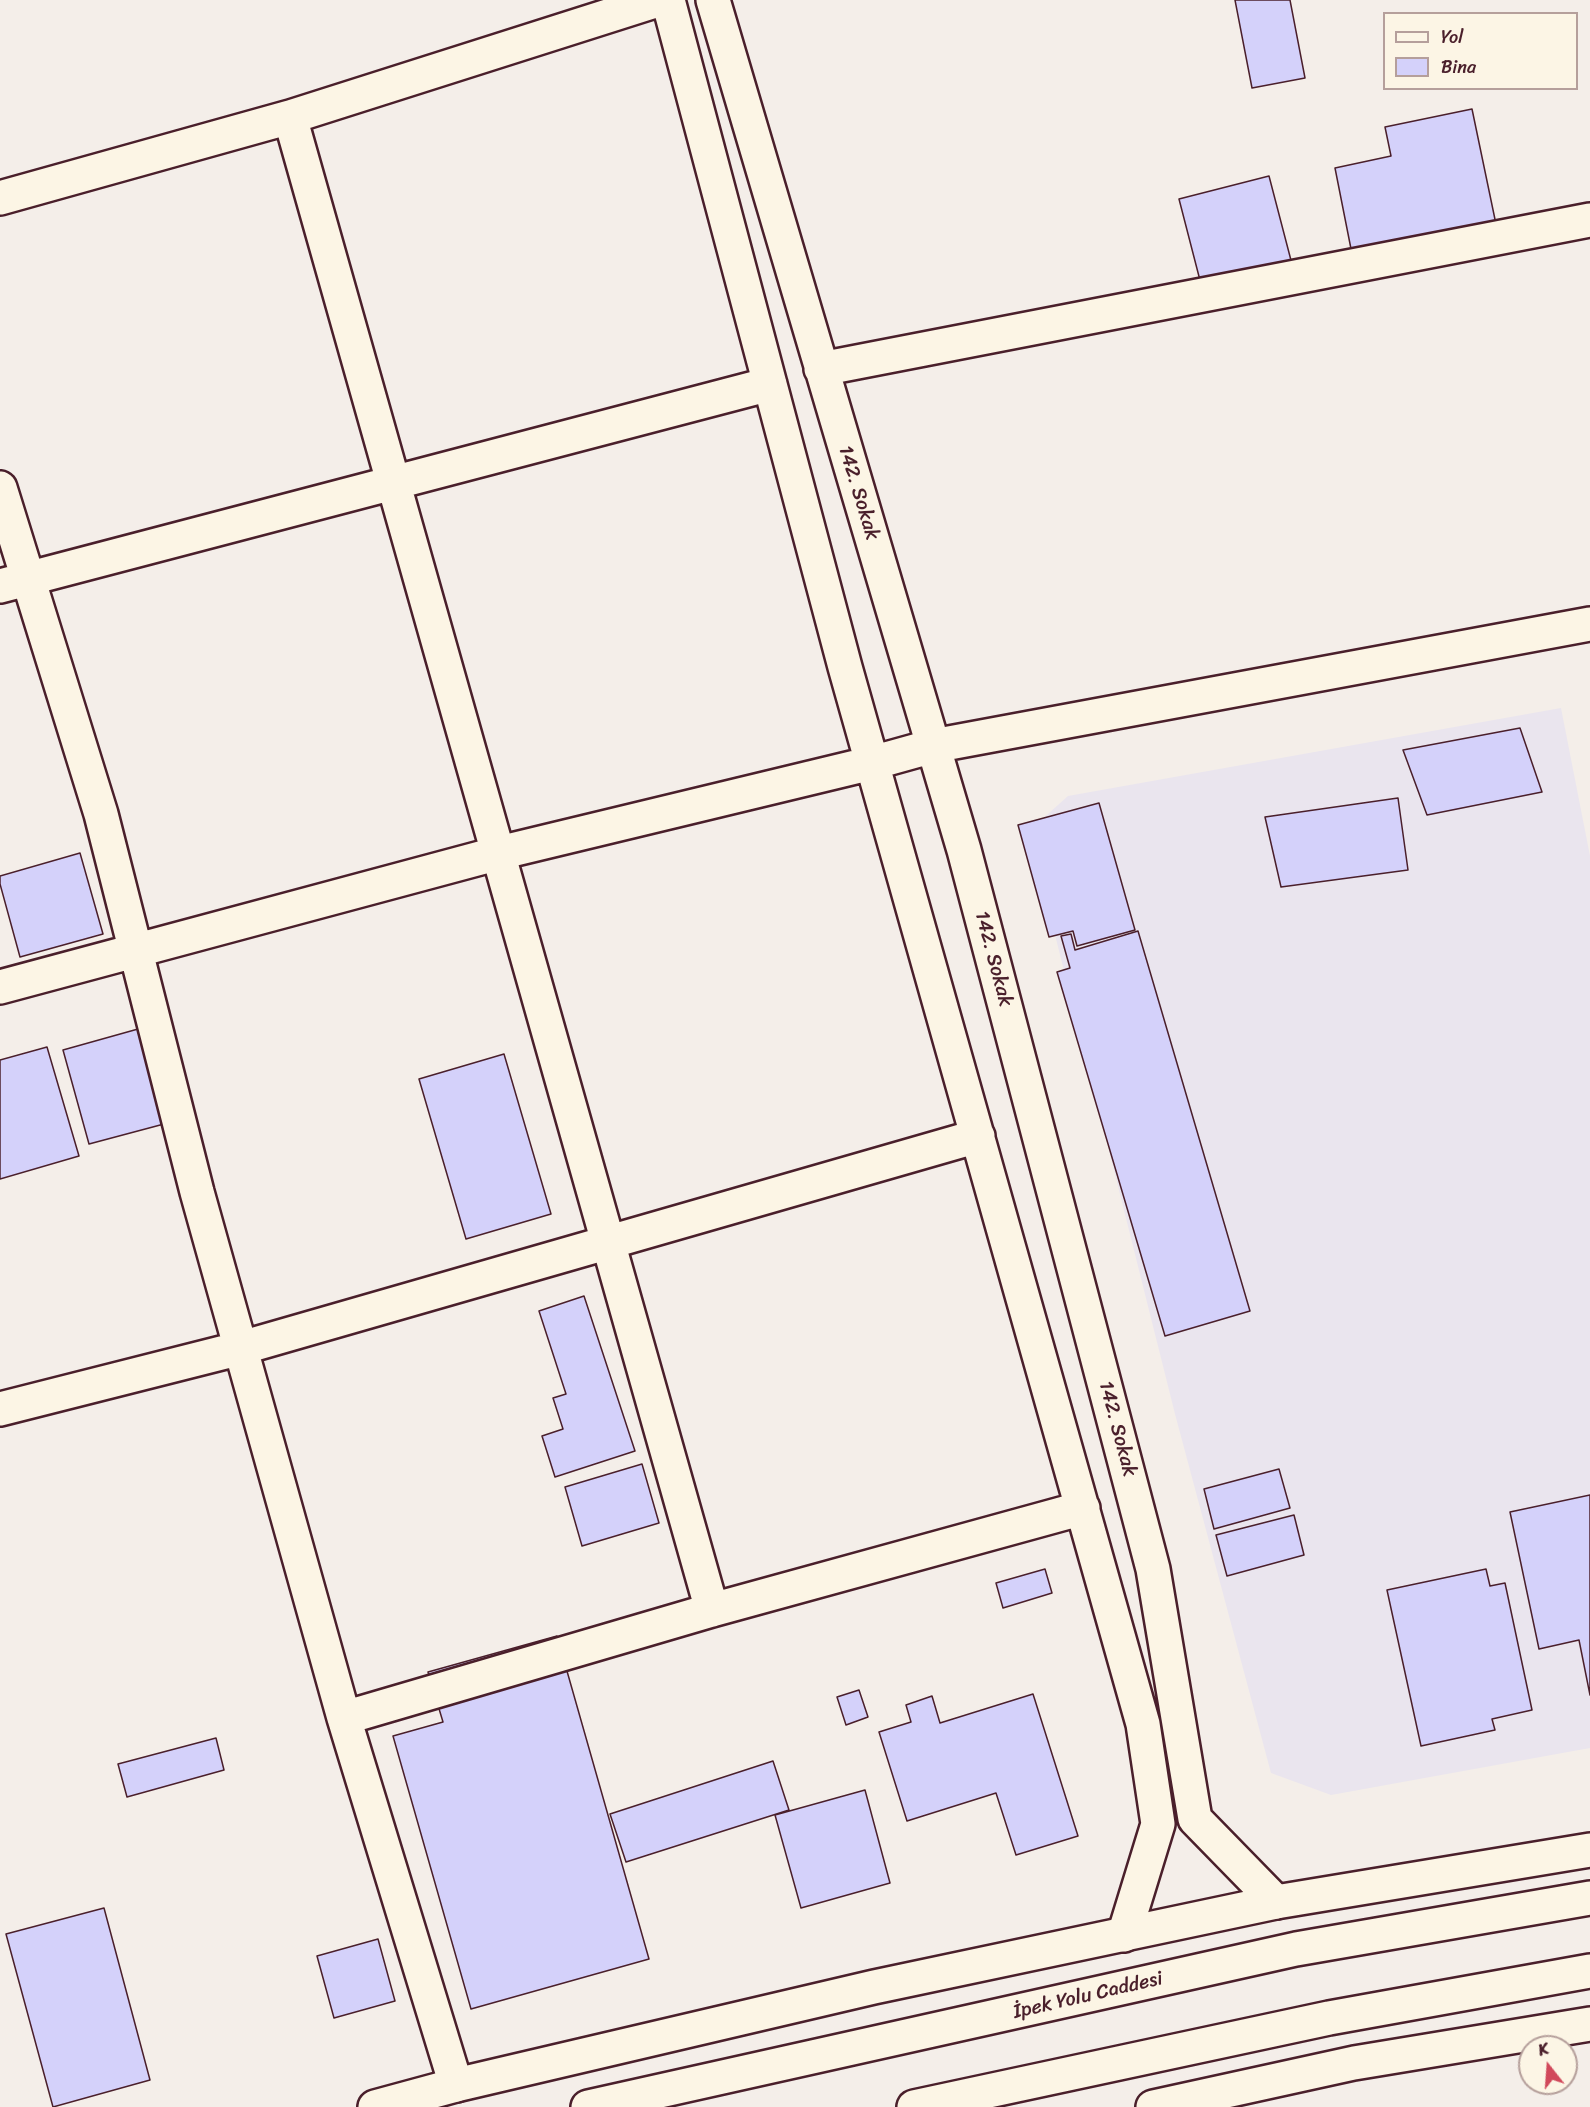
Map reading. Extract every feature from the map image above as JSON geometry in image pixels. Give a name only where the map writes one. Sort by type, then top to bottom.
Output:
[{"type":"main road","points":[[0,198],[290,117],[658,0]]},
{"type":"main road","points":[[668,0],[872,763],[1143,1724],[1158,1824],[1124,1935]]},
{"type":"main road","name":"142. Sokak","points":[[713,0],[967,861],[1153,1569],[1195,1819],[1275,1902]]},
{"type":"main road","points":[[290,117],[712,1610]]},
{"type":"main road","points":[[822,369],[1590,220]]},
{"type":"main road","points":[[14,582],[770,384]]},
{"type":"main road","points":[[0,488],[14,582],[101,814],[197,1192],[344,1718],[456,2085]]},
{"type":"main road","points":[[0,987],[499,853],[872,763],[933,746],[1590,624]]},
{"type":"main road","points":[[0,1409],[241,1348],[978,1136]]},
{"type":"main road","points":[[344,1718],[712,1610],[1083,1508]]},
{"type":"main road","points":[[375,2107],[456,2085],[874,1987],[1275,1902],[1590,1850]]},
{"type":"main road","name":"İpek Yolu Caddesi","points":[[588,2107],[1296,1949],[1590,1898]]},
{"type":"main road","points":[[914,2107],[1329,2018],[1590,1971]]},
{"type":"main road","points":[[1154,2107],[1354,2063],[1590,2024]]},
{"type":"shaded area","points":[[1561,708],[1590,856],[1590,1748],[1331,1795],[1271,1773],[1175,1414],[1029,831],[1068,796]]},
{"type":"building","points":[[1235,0],[1290,0],[1305,78],[1252,88]]},
{"type":"building","points":[[1472,109],[1497,229],[1353,259],[1335,168],[1391,156],[1385,127]]},
{"type":"building","points":[[1269,176],[1293,268],[1203,292],[1179,199]]},
{"type":"building","points":[[1520,728],[1542,792],[1427,815],[1403,750]]},
{"type":"building","points":[[1398,798],[1408,870],[1281,887],[1265,817]]},
{"type":"building","points":[[1099,803],[1135,930],[1077,946],[1073,931],[1049,937],[1018,825]]},
{"type":"building","points":[[80,853],[103,934],[20,957],[0,884],[0,876]]},
{"type":"building","points":[[1138,931],[1250,1311],[1165,1336],[1057,972],[1070,968],[1061,936],[1071,934],[1075,950]]},
{"type":"building","points":[[138,1029],[164,1124],[89,1144],[63,1050]]},
{"type":"building","points":[[47,1047],[79,1156],[0,1179],[0,1060]]},
{"type":"building","points":[[504,1054],[551,1214],[466,1239],[419,1079]]},
{"type":"building","points":[[584,1296],[635,1451],[555,1477],[542,1436],[563,1429],[553,1398],[566,1394],[539,1311]]},
{"type":"building","points":[[642,1464],[659,1523],[582,1546],[565,1487]]},
{"type":"building","points":[[1279,1469],[1290,1508],[1214,1529],[1204,1489]]},
{"type":"building","points":[[1590,1495],[1590,1695],[1579,1640],[1539,1649],[1510,1512]]},
{"type":"building","points":[[1294,1515],[1304,1555],[1227,1576],[1216,1535]]},
{"type":"building","points":[[1045,1569],[1052,1593],[1003,1608],[996,1583]]},
{"type":"building","points":[[1486,1569],[1490,1586],[1505,1583],[1532,1710],[1492,1719],[1495,1730],[1421,1746],[1387,1590]]},
{"type":"building","points":[[557,1636],[649,1959],[471,2009],[393,1736],[443,1722],[428,1672]]},
{"type":"building","points":[[859,1690],[868,1717],[846,1725],[837,1697]]},
{"type":"building","points":[[1033,1694],[1078,1836],[1016,1855],[996,1793],[907,1821],[879,1732],[911,1722],[906,1705],[932,1696],[940,1723]]},
{"type":"building","points":[[216,1738],[224,1770],[127,1797],[118,1764]]},
{"type":"building","points":[[773,1761],[789,1810],[626,1862],[610,1814]]},
{"type":"building","points":[[865,1790],[890,1883],[801,1908],[775,1815]]},
{"type":"building","points":[[104,1908],[150,2080],[53,2107],[6,1934]]},
{"type":"building","points":[[378,1939],[395,2001],[334,2018],[317,1956]]}]
